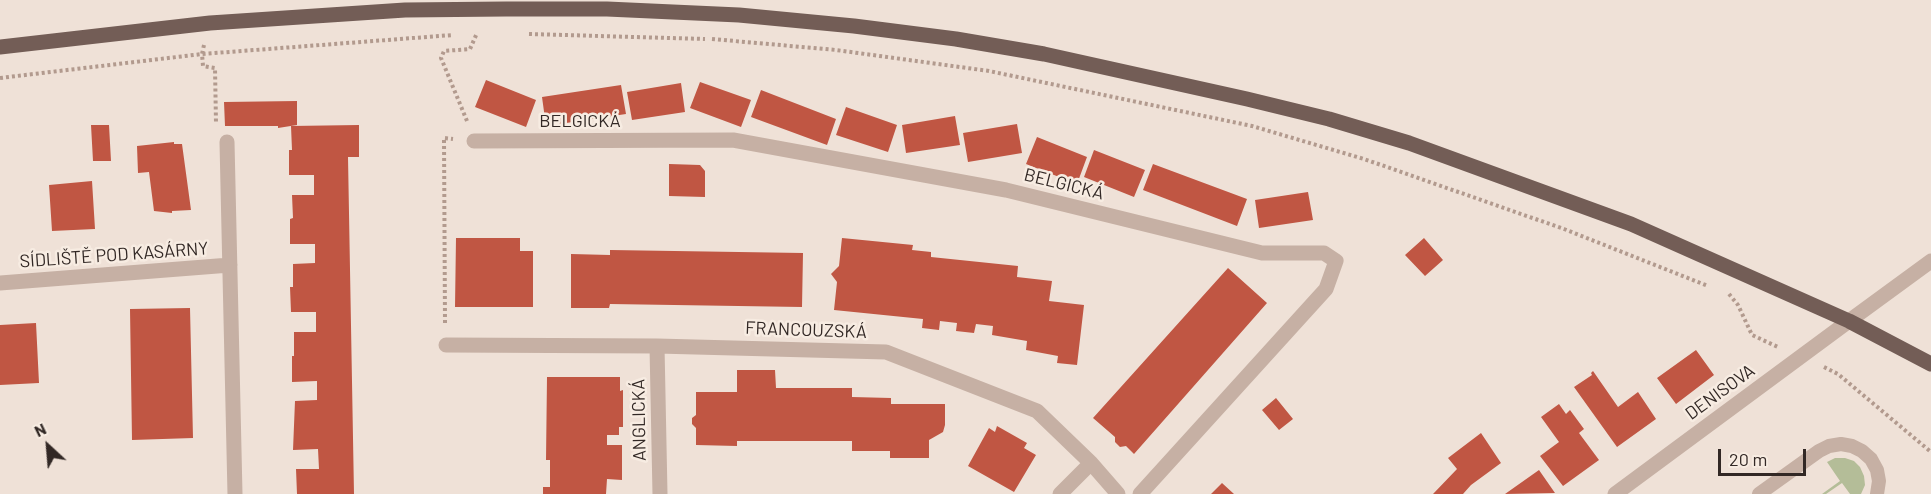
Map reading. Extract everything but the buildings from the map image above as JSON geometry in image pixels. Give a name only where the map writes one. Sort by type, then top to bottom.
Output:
[{"type":"main road","points":[[0,47],[221,22],[405,10],[506,9],[607,9],[739,15],[956,39],[1044,54],[1247,99],[1329,119],[1409,143],[1631,224],[1849,321],[1931,364]]},
{"type":"street","name":"BELGICKÁ","points":[[474,141],[733,140],[1006,190],[1262,253],[1324,253],[1336,261],[1326,289],[1140,494]]},
{"type":"street","name":"SÍDLIŠTĚ POD KASÁRNY","points":[[227,142],[235,494]]},
{"type":"street","name":"DENISOVA","points":[[1615,494],[1931,261]]},
{"type":"street","name":"SÍDLIŠTĚ POD KASÁRNY","points":[[0,283],[230,265]]},
{"type":"street","name":"FRANCOUZSKÁ","points":[[446,345],[657,346],[886,352],[1038,411],[1090,462],[1118,494]]},
{"type":"street","name":"ANGLICKÁ","points":[[657,346],[660,494]]},
{"type":"street","points":[[1060,494],[1090,462]]},
{"type":"lane","points":[[1759,494],[1819,451],[1841,444],[1862,451],[1871,459],[1877,470],[1879,481],[1877,494]]},
{"type":"path","points":[[446,345],[444,138],[474,141],[441,58],[444,51],[470,49],[477,33]]},
{"type":"path","points":[[465,34],[488,33]]},
{"type":"path","points":[[0,78],[202,54],[454,34]]},
{"type":"path","points":[[524,34],[712,39],[836,50],[989,71],[1252,126],[1364,159],[1564,229],[1708,286]]},
{"type":"path","points":[[202,54],[203,66],[215,68],[216,134],[227,142]]},
{"type":"path","points":[[1719,290],[1731,294],[1752,335]]},
{"type":"path","points":[[1838,374],[1931,452]]},
{"type":"green space","points":[[1835,458],[1854,461],[1860,467],[1865,485],[1861,494],[1850,494],[1842,483],[1826,494],[1822,494],[1840,481],[1827,462]]}]
